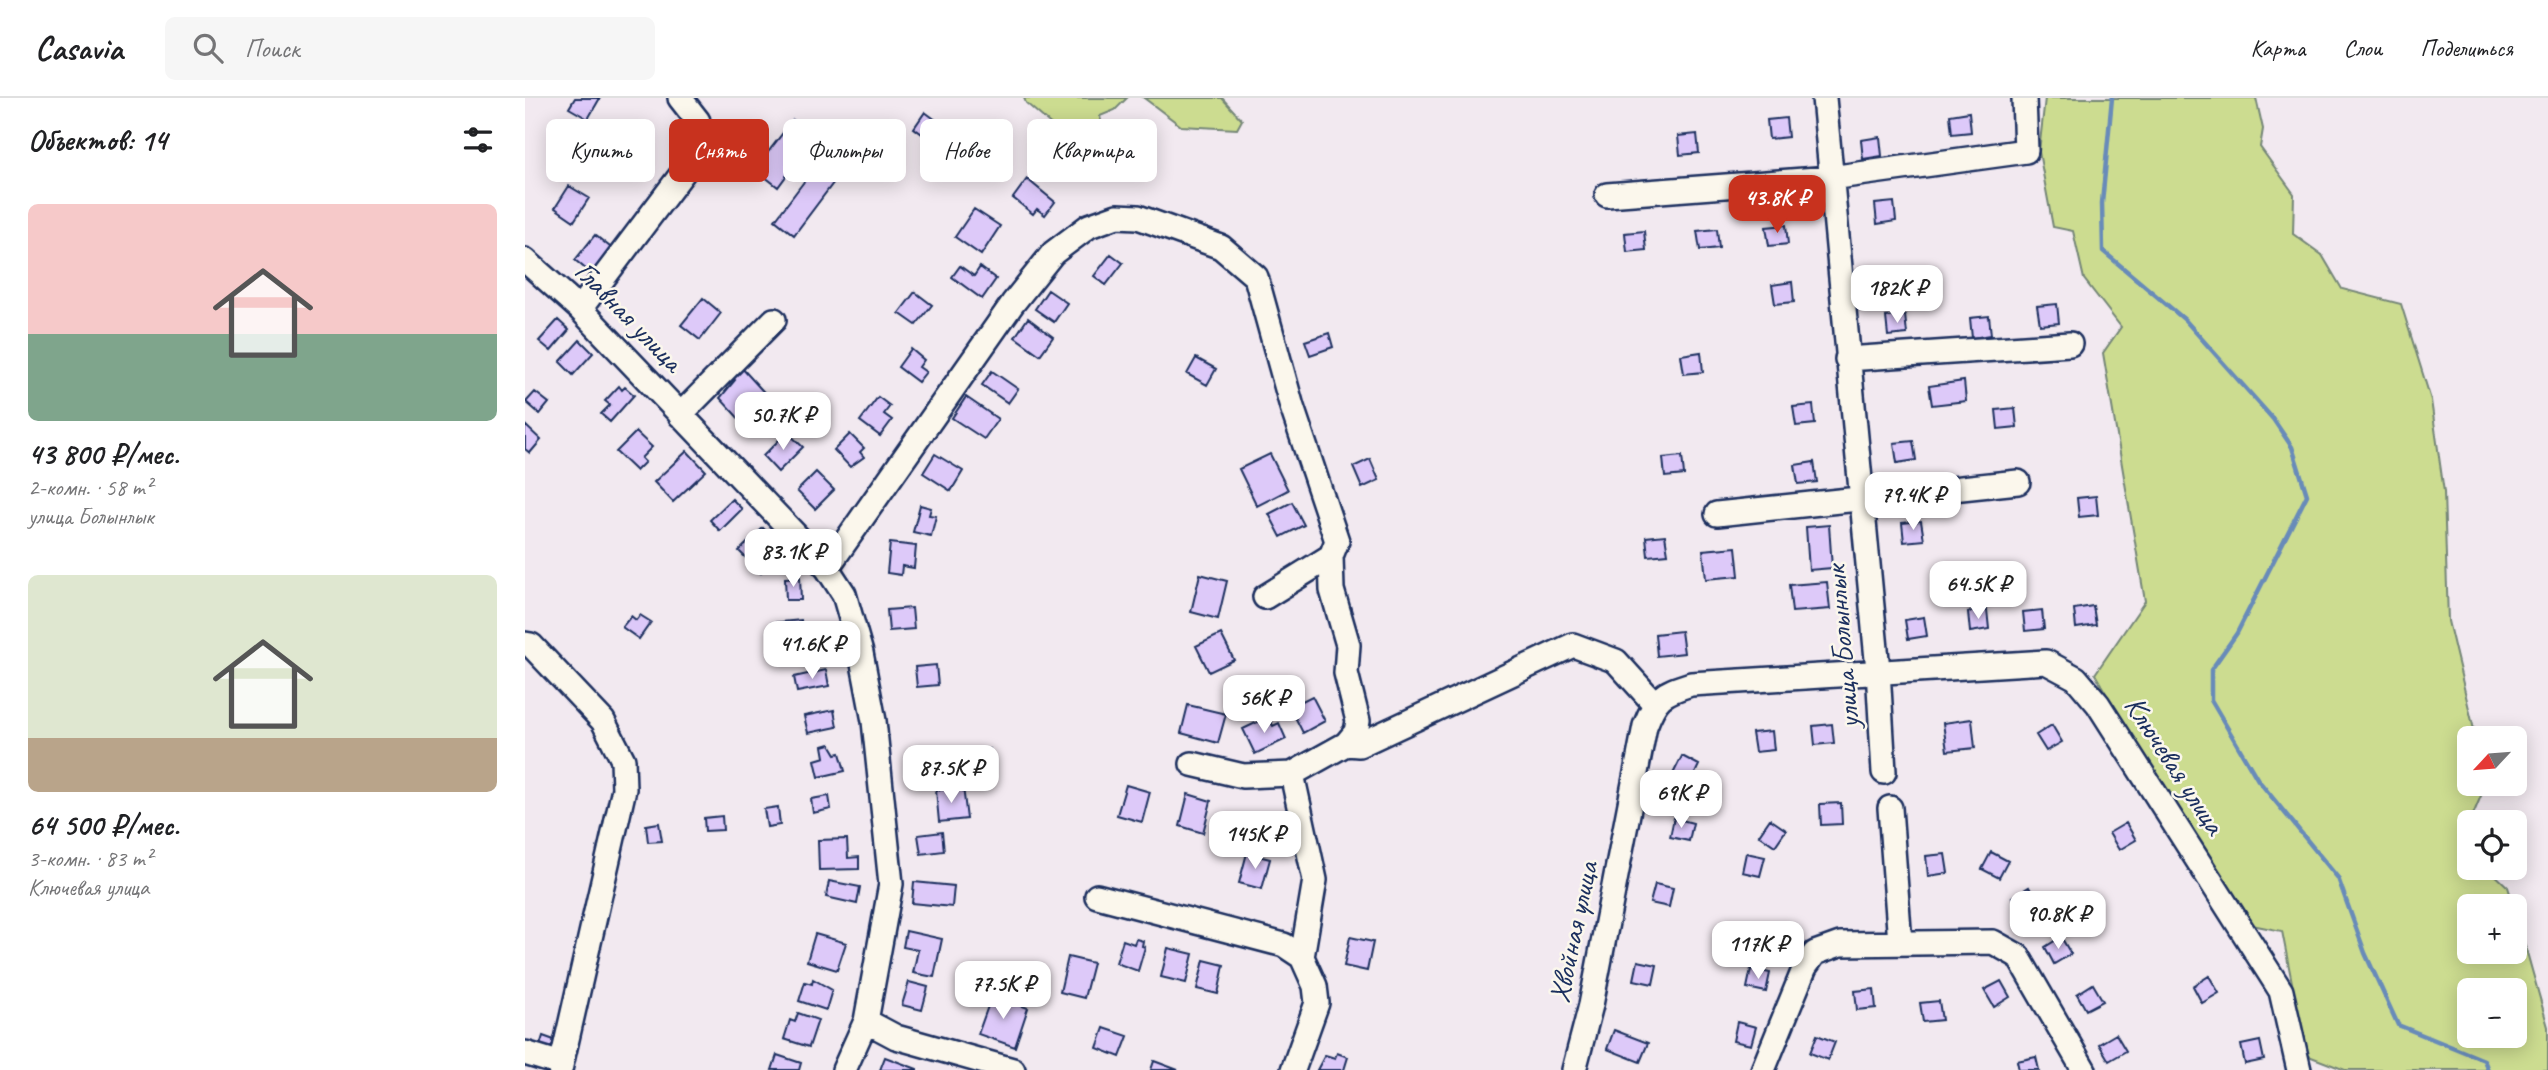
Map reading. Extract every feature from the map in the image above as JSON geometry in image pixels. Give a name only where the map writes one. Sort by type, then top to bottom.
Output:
[{"type":"street","points":[[580,309],[697,153],[698,121],[680,98]]},
{"type":"street","name":"улица Болынлык","points":[[1824,98],[1859,498],[1878,670],[1884,772]]},
{"type":"street","points":[[1607,195],[1830,178],[2026,151],[2024,98]]},
{"type":"street","points":[[827,568],[1013,303],[1053,253],[1089,226],[1117,216],[1138,217],[1221,247],[1256,277],[1292,407],[1337,541],[1331,556],[1332,590],[1348,645],[1346,673],[1358,720],[1356,732],[1346,744],[1292,774],[1243,776],[1192,764]]},
{"type":"street","name":"Главная улица","points":[[525,260],[580,309],[827,568],[844,594],[861,653],[874,720],[888,832],[891,884],[866,1021],[844,1070]]},
{"type":"street","points":[[680,415],[774,320]]},
{"type":"street","points":[[1847,359],[2070,344]]},
{"type":"street","points":[[1717,514],[2018,482]]},
{"type":"street","points":[[1265,597],[1331,556]]},
{"type":"street","points":[[525,644],[531,645],[603,720],[623,760],[624,789],[560,1067],[525,1053]]},
{"type":"street","points":[[1346,744],[1359,745],[1573,645],[1616,661],[1654,703],[1669,691],[1691,684],[1878,670]]},
{"type":"street","name":"Ключевая улица","points":[[1878,670],[2046,662],[2076,678],[2098,704],[2281,991],[2299,1070]]},
{"type":"street","name":"Хвойная улица","points":[[1574,1070],[1591,1005],[1645,726],[1654,703]]},
{"type":"street","points":[[1292,774],[1315,880],[1302,957]]},
{"type":"street","points":[[1890,808],[1900,943]]},
{"type":"street","points":[[1097,896],[1284,944],[1302,957],[1315,986],[1317,1003],[1293,1070]]},
{"type":"street","points":[[1763,1070],[1805,967],[1815,953],[1840,944],[1993,942],[2018,956],[2084,1070]]},
{"type":"street","points":[[866,1021],[896,1037],[1013,1070]]},
{"type":"green space","points":[[1024,98],[1127,98],[1115,110],[1100,116],[1101,119],[1045,119]]},
{"type":"green space","points":[[1144,98],[1222,98],[1242,120],[1237,129],[1181,126]]},
{"type":"green space","points":[[2045,98],[2256,98],[2263,129],[2260,147],[2294,194],[2293,234],[2322,255],[2342,289],[2401,304],[2431,400],[2444,492],[2448,621],[2473,726],[2457,726],[2457,796],[2481,796],[2475,810],[2457,810],[2457,880],[2501,880],[2508,887],[2510,894],[2457,894],[2457,964],[2527,964],[2527,953],[2548,1027],[2548,1070],[2345,1070],[2306,1055],[2282,931],[2252,925],[2132,739],[2095,674],[2145,601],[2103,353],[2121,327],[2084,279],[2073,231],[2053,227],[2039,152]]},
{"type":"building","points":[[575,98],[600,98],[588,119],[569,108]]},
{"type":"building","points":[[925,112],[934,119],[920,119]]},
{"type":"building","points":[[1969,112],[1971,132],[1952,134],[1950,115]]},
{"type":"building","points":[[1786,118],[1788,137],[1769,139],[1767,120]]},
{"type":"building","points":[[920,119],[920,132],[914,128]]},
{"type":"building","points":[[783,133],[783,180],[778,187],[769,180],[769,151]]},
{"type":"building","points":[[1697,134],[1699,153],[1680,155],[1678,136]]},
{"type":"building","points":[[1880,137],[1882,156],[1863,159],[1861,140]]},
{"type":"building","points":[[1027,179],[1027,182],[1031,182],[1055,202],[1045,215],[1037,209],[1033,214],[1013,198]]},
{"type":"building","points":[[804,182],[834,182],[794,235],[775,220]]},
{"type":"building","points":[[569,186],[589,198],[574,221],[555,208]]},
{"type":"building","points":[[1894,202],[1896,221],[1877,224],[1875,204]]},
{"type":"building","points":[[974,209],[1000,226],[981,255],[955,237]]},
{"type":"building","points":[[1786,225],[1788,244],[1769,246],[1766,227]]},
{"type":"building","points":[[1717,229],[1719,248],[1700,250],[1697,231]]},
{"type":"building","points":[[1644,231],[1646,250],[1627,252],[1625,233]]},
{"type":"building","points":[[595,235],[615,251],[594,276],[575,260]]},
{"type":"building","points":[[1111,254],[1123,263],[1106,285],[1094,276]]},
{"type":"building","points":[[960,266],[974,276],[980,267],[996,279],[982,299],[952,277]]},
{"type":"building","points":[[1891,275],[1893,294],[1874,296],[1872,277]]},
{"type":"building","points":[[1792,282],[1794,302],[1775,304],[1772,285]]},
{"type":"building","points":[[1048,290],[1067,303],[1054,322],[1035,309]]},
{"type":"building","points":[[915,292],[932,305],[916,325],[899,313]]},
{"type":"building","points":[[703,298],[721,313],[700,340],[681,325]]},
{"type":"building","points":[[2057,304],[2059,323],[2040,325],[2037,306]]},
{"type":"building","points":[[1905,315],[1907,334],[1888,336],[1886,317]]},
{"type":"building","points":[[1989,316],[1991,335],[1972,338],[1970,318]]},
{"type":"building","points":[[1028,318],[1053,337],[1040,355],[1015,337]]},
{"type":"building","points":[[558,320],[569,330],[551,351],[539,341]]},
{"type":"building","points":[[1329,333],[1333,347],[1310,355],[1305,341]]},
{"type":"building","points":[[580,340],[593,353],[573,375],[560,362]]},
{"type":"building","points":[[911,349],[924,360],[919,367],[926,372],[918,382],[898,367]]},
{"type":"building","points":[[1701,352],[1703,372],[1684,374],[1681,355]]},
{"type":"building","points":[[1196,358],[1216,369],[1207,385],[1187,374]]},
{"type":"building","points":[[741,367],[770,399],[743,423],[720,398],[735,380],[731,376]]},
{"type":"building","points":[[992,371],[1018,389],[1008,403],[982,385]]},
{"type":"building","points":[[1964,381],[1966,401],[1932,405],[1929,386]]},
{"type":"building","points":[[619,386],[622,390],[625,387],[634,395],[610,422],[601,414],[610,405],[605,401]]},
{"type":"building","points":[[535,392],[549,403],[540,414],[526,402]]},
{"type":"building","points":[[878,397],[890,406],[884,414],[892,420],[880,436],[860,421]]},
{"type":"building","points":[[966,397],[998,419],[984,439],[952,418]]},
{"type":"building","points":[[1813,405],[1815,424],[1796,426],[1793,407]]},
{"type":"building","points":[[2015,408],[2017,427],[1998,429],[1996,410]]},
{"type":"building","points":[[525,425],[541,440],[530,453],[525,449]]},
{"type":"building","points":[[636,432],[652,447],[641,458],[645,462],[636,471],[616,452]]},
{"type":"building","points":[[787,432],[803,447],[778,472],[763,456]]},
{"type":"building","points":[[850,434],[864,448],[860,452],[864,457],[850,467],[834,450]]},
{"type":"building","points":[[1913,441],[1916,460],[1897,463],[1894,443]]},
{"type":"building","points":[[687,451],[706,471],[673,502],[654,482]]},
{"type":"building","points":[[935,454],[963,471],[951,491],[923,473]]},
{"type":"building","points":[[1270,454],[1288,490],[1257,506],[1239,469]]},
{"type":"building","points":[[1682,456],[1684,475],[1665,477],[1663,458]]},
{"type":"building","points":[[1370,459],[1379,480],[1362,488],[1353,467]]},
{"type":"building","points":[[1814,462],[1817,482],[1798,484],[1795,465]]},
{"type":"building","points":[[816,472],[834,490],[815,509],[797,491]]},
{"type":"building","points":[[2096,496],[2098,515],[2079,517],[2077,498]]},
{"type":"building","points":[[732,499],[742,509],[720,531],[710,520]]},
{"type":"building","points":[[1292,502],[1304,525],[1281,537],[1269,514]]},
{"type":"building","points":[[920,505],[931,508],[929,515],[936,516],[931,536],[913,532]]},
{"type":"building","points":[[1921,521],[1924,540],[1904,542],[1902,523]]},
{"type":"building","points":[[1829,525],[1832,568],[1809,570],[1806,527]]},
{"type":"building","points":[[763,528],[785,550],[761,573],[739,551]]},
{"type":"building","points":[[1665,535],[1668,554],[1648,556],[1646,537]]},
{"type":"building","points":[[890,543],[916,546],[914,568],[902,566],[901,575],[887,573]]},
{"type":"building","points":[[1736,547],[1739,576],[1706,579],[1703,550]]},
{"type":"building","points":[[1200,574],[1227,581],[1218,619],[1191,612]]},
{"type":"building","points":[[800,577],[801,600],[786,600],[785,578]]},
{"type":"building","points":[[1827,582],[1830,609],[1792,612],[1789,585]]},
{"type":"building","points":[[2093,606],[2096,625],[2076,628],[2074,609]]},
{"type":"building","points":[[912,608],[914,629],[889,631],[887,610]]},
{"type":"building","points":[[1987,610],[1989,629],[1970,632],[1968,612]]},
{"type":"building","points":[[2042,610],[2044,629],[2025,631],[2023,612]]},
{"type":"building","points":[[640,615],[651,622],[639,639],[622,627],[631,616],[636,620]]},
{"type":"building","points":[[1924,617],[1927,636],[1908,639],[1905,620]]},
{"type":"building","points":[[801,620],[804,653],[776,656],[772,623]]},
{"type":"building","points":[[1681,631],[1684,653],[1657,656],[1655,634]]},
{"type":"building","points":[[1221,634],[1234,660],[1209,672],[1196,646]]},
{"type":"building","points":[[936,665],[938,685],[917,687],[915,667]]},
{"type":"building","points":[[826,670],[829,686],[797,692],[794,677]]},
{"type":"building","points":[[1312,696],[1325,721],[1303,733],[1290,707]]},
{"type":"building","points":[[1188,705],[1226,714],[1218,743],[1181,733]]},
{"type":"building","points":[[834,710],[837,727],[808,733],[804,716]]},
{"type":"building","points":[[1268,717],[1273,726],[1279,723],[1286,739],[1255,754],[1243,729]]},
{"type":"building","points":[[1972,719],[1975,748],[1947,751],[1943,723]]},
{"type":"building","points":[[1832,724],[1834,743],[1815,745],[1813,726]]},
{"type":"building","points":[[2052,725],[2062,742],[2046,751],[2036,735]]},
{"type":"building","points":[[1772,731],[1774,750],[1755,752],[1752,733]]},
{"type":"building","points":[[830,744],[836,754],[840,753],[845,771],[819,777],[815,760],[825,757],[823,746]]},
{"type":"building","points":[[990,749],[992,778],[971,779],[969,750]]},
{"type":"building","points":[[1682,756],[1699,765],[1691,782],[1673,774]]},
{"type":"building","points":[[1126,785],[1150,792],[1142,822],[1117,815]]},
{"type":"building","points":[[963,787],[967,819],[939,822],[936,790]]},
{"type":"building","points":[[1188,794],[1211,801],[1203,833],[1180,826]]},
{"type":"building","points":[[829,796],[831,809],[813,813],[811,799]]},
{"type":"building","points":[[1841,803],[1842,824],[1821,825],[1820,804]]},
{"type":"building","points":[[778,807],[780,825],[767,827],[764,809]]},
{"type":"building","points":[[722,816],[723,830],[705,831],[704,818]]},
{"type":"building","points":[[1674,818],[1693,823],[1689,841],[1670,837]]},
{"type":"building","points":[[1770,819],[1786,830],[1775,846],[1759,835]]},
{"type":"building","points":[[659,823],[662,841],[648,842],[646,825]]},
{"type":"building","points":[[2126,823],[2136,840],[2119,850],[2109,833]]},
{"type":"building","points":[[942,832],[944,851],[921,854],[918,835]]},
{"type":"building","points":[[847,839],[848,858],[859,857],[859,869],[819,870],[818,840]]},
{"type":"building","points":[[1991,852],[2008,861],[1999,878],[1982,869]]},
{"type":"building","points":[[1247,853],[1270,859],[1262,889],[1239,883]]},
{"type":"building","points":[[1746,853],[1765,857],[1760,876],[1742,872]]},
{"type":"building","points":[[1945,854],[1948,873],[1928,876],[1926,856]]},
{"type":"building","points":[[829,881],[860,887],[857,904],[826,897]]},
{"type":"building","points":[[914,882],[954,886],[952,907],[912,903]]},
{"type":"building","points":[[1655,884],[1673,888],[1669,907],[1650,903]]},
{"type":"building","points":[[2029,887],[2038,904],[2022,914],[2012,897]]},
{"type":"building","points":[[906,931],[942,939],[934,977],[913,973],[918,950],[903,947]]},
{"type":"building","points":[[815,934],[846,943],[837,970],[807,961]]},
{"type":"building","points":[[1350,937],[1373,942],[1367,971],[1344,966]]},
{"type":"building","points":[[2061,937],[2071,954],[2054,964],[2045,947]]},
{"type":"building","points":[[1136,939],[1143,941],[1142,946],[1145,947],[1138,971],[1116,963],[1123,940],[1134,944]]},
{"type":"building","points":[[1168,948],[1193,954],[1186,983],[1161,977]]},
{"type":"building","points":[[1068,957],[1093,963],[1084,998],[1060,992]]},
{"type":"building","points":[[1204,960],[1224,965],[1218,994],[1197,989]]},
{"type":"building","points":[[1638,961],[1657,965],[1653,984],[1634,980]]},
{"type":"building","points":[[1751,969],[1770,973],[1766,992],[1747,988]]},
{"type":"building","points":[[2209,976],[2219,993],[2202,1003],[2193,986]]},
{"type":"building","points":[[813,979],[832,990],[826,1010],[799,1001],[805,982],[812,984]]},
{"type":"building","points":[[2001,981],[2010,997],[1994,1007],[1984,990]]},
{"type":"building","points":[[909,982],[928,987],[922,1010],[902,1005]]},
{"type":"building","points":[[2093,984],[2103,1001],[2086,1010],[2077,994]]},
{"type":"building","points":[[1874,989],[1876,1008],[1857,1010],[1855,991]]},
{"type":"building","points":[[992,995],[1028,1008],[1015,1047],[978,1034]]},
{"type":"building","points":[[1939,1001],[1942,1020],[1923,1022],[1920,1003]]},
{"type":"building","points":[[798,1013],[818,1020],[809,1047],[784,1039],[790,1020],[795,1022]]},
{"type":"building","points":[[1737,1022],[1756,1027],[1751,1045],[1733,1041]]},
{"type":"building","points":[[1104,1028],[1128,1036],[1120,1057],[1097,1048]]},
{"type":"building","points":[[1614,1030],[1648,1043],[1640,1062],[1607,1049]]},
{"type":"building","points":[[2116,1034],[2126,1051],[2109,1061],[2099,1044]]},
{"type":"building","points":[[1817,1035],[1835,1042],[1828,1060],[1810,1053]]},
{"type":"building","points":[[543,1036],[554,1040],[549,1059],[537,1055]]},
{"type":"building","points":[[2260,1041],[2264,1060],[2245,1064],[2241,1045]]},
{"type":"building","points":[[1337,1053],[1348,1057],[1344,1070],[1317,1070],[1325,1055],[1335,1058]]},
{"type":"building","points":[[777,1055],[801,1063],[799,1070],[772,1070]]},
{"type":"building","points":[[885,1057],[917,1069],[917,1070],[880,1070]]},
{"type":"building","points":[[2036,1057],[2039,1070],[2019,1070],[2017,1061]]},
{"type":"building","points":[[1154,1061],[1178,1070],[1151,1070]]},
{"type":"waterway","points":[[2112,98],[2102,203],[2103,251],[2185,320],[2273,419],[2292,447],[2307,495],[2237,633],[2211,670],[2211,700],[2258,780],[2338,878],[2365,953],[2398,1025],[2484,1060],[2488,1070]]}]
